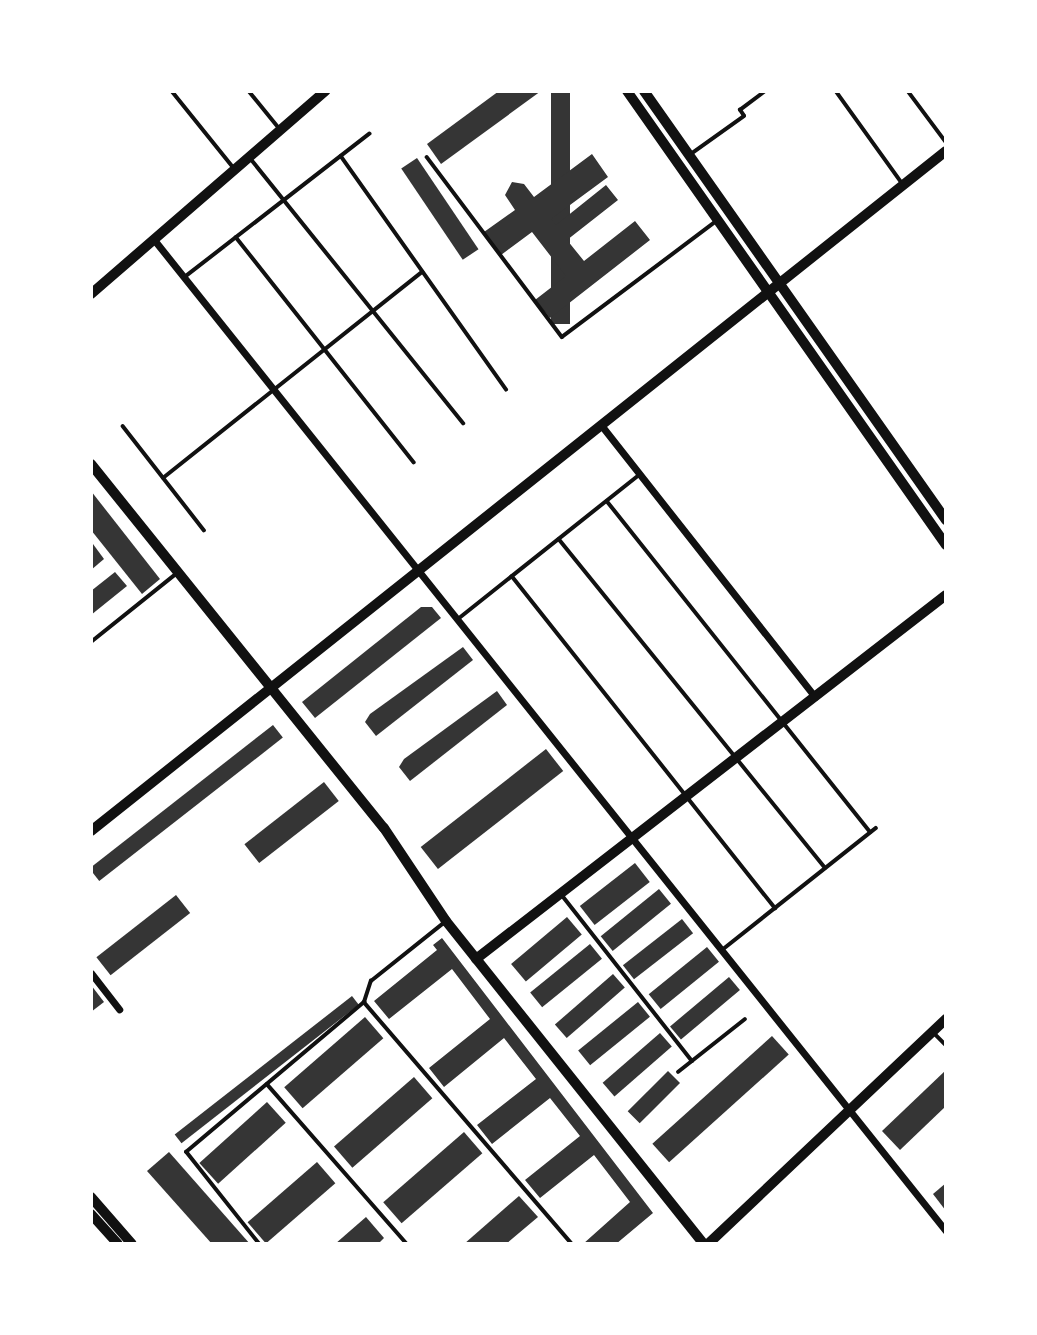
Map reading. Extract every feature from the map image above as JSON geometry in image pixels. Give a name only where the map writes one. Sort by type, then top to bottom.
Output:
[{"type":"main road","points":[[627,91],[946,545]]},
{"type":"main road","points":[[644,91],[946,520]]},
{"type":"main road","points":[[91,831],[946,150]]},
{"type":"street","points":[[91,294],[324,91]]},
{"type":"street","points":[[155,241],[946,1231]]},
{"type":"street","points":[[601,425],[815,697]]},
{"type":"street","points":[[91,464],[384,828],[446,921],[706,1244],[946,1019]]},
{"type":"street","points":[[476,959],[946,595]]},
{"type":"street","points":[[91,973],[119,1009]]},
{"type":"street","points":[[91,1198],[132,1244]]},
{"type":"street","points":[[91,1214],[118,1244]]},
{"type":"lane","points":[[172,91],[235,170]]},
{"type":"lane","points":[[249,91],[280,129]]},
{"type":"lane","points":[[690,155],[744,116],[740,110],[765,91]]},
{"type":"lane","points":[[836,91],[903,185]]},
{"type":"lane","points":[[908,91],[946,142]]},
{"type":"lane","points":[[184,277],[369,134]]},
{"type":"lane","points":[[341,156],[506,389]]},
{"type":"lane","points":[[250,157],[463,423]]},
{"type":"lane","points":[[427,157],[562,337],[718,220]]},
{"type":"lane","points":[[236,237],[414,462]]},
{"type":"lane","points":[[163,478],[422,272]]},
{"type":"lane","points":[[123,426],[204,530]]},
{"type":"lane","points":[[456,620],[640,475]]},
{"type":"lane","points":[[607,501],[870,832]]},
{"type":"lane","points":[[559,539],[825,868]]},
{"type":"lane","points":[[91,642],[177,572]]},
{"type":"lane","points":[[512,576],[775,908]]},
{"type":"lane","points":[[721,951],[876,828]]},
{"type":"lane","points":[[561,893],[692,1060]]},
{"type":"lane","points":[[259,1244],[185,1158],[364,1002],[371,981],[446,921]]},
{"type":"lane","points":[[364,1002],[572,1244]]},
{"type":"lane","points":[[678,1072],[744,1019]]},
{"type":"lane","points":[[933,1031],[946,1045]]},
{"type":"lane","points":[[267,1084],[407,1244]]},
{"type":"building","points":[[499,91],[541,91],[441,164],[427,144]]},
{"type":"building","points":[[551,91],[570,91],[570,324],[551,324]]},
{"type":"building","points":[[592,154],[608,177],[551,219],[556,225],[606,185],[618,200],[567,240],[584,261],[635,221],[650,240],[550,318],[535,300],[566,276],[532,232],[501,255],[484,232],[515,210],[505,195],[512,182],[524,184],[534,197]]},
{"type":"building","points":[[417,158],[479,249],[463,260],[401,169]]},
{"type":"building","points":[[91,491],[160,579],[142,594],[91,530]]},
{"type":"building","points":[[93,544],[104,559],[91,570],[91,545]]},
{"type":"building","points":[[115,572],[127,586],[91,615],[91,591]]},
{"type":"building","points":[[421,607],[432,607],[441,618],[315,718],[302,702]]},
{"type":"building","points":[[463,647],[473,660],[376,736],[365,722],[370,714]]},
{"type":"building","points":[[497,691],[507,705],[410,781],[399,767],[404,759]]},
{"type":"building","points":[[273,725],[283,738],[99,881],[91,867]]},
{"type":"building","points":[[546,749],[563,771],[438,869],[421,847]]},
{"type":"building","points":[[324,782],[339,801],[259,863],[244,844]]},
{"type":"building","points":[[635,863],[650,882],[595,925],[580,906]]},
{"type":"building","points":[[659,889],[671,904],[613,951],[601,936]]},
{"type":"building","points":[[176,895],[190,913],[111,975],[96,957]]},
{"type":"building","points":[[567,917],[582,935],[526,982],[511,964]]},
{"type":"building","points":[[682,919],[693,933],[634,979],[623,965]]},
{"type":"building","points":[[442,938],[653,1213],[616,1244],[583,1244],[630,1202],[594,1155],[540,1198],[525,1180],[580,1136],[550,1098],[492,1144],[477,1125],[536,1079],[504,1038],[444,1087],[429,1068],[490,1019],[452,969],[389,1019],[374,1001],[437,950],[433,945]]},
{"type":"building","points":[[590,944],[602,959],[542,1007],[530,992]]},
{"type":"building","points":[[707,947],[719,962],[661,1009],[649,994]]},
{"type":"building","points":[[613,974],[625,988],[567,1038],[555,1025]]},
{"type":"building","points":[[729,977],[740,990],[681,1040],[670,1026]]},
{"type":"building","points":[[91,985],[104,1002],[91,1012]]},
{"type":"building","points":[[352,996],[359,1005],[181,1143],[175,1135]]},
{"type":"building","points":[[638,1002],[650,1017],[590,1065],[578,1050]]},
{"type":"building","points":[[365,1017],[383,1038],[303,1108],[284,1087]]},
{"type":"building","points":[[660,1033],[672,1047],[614,1096],[603,1083]]},
{"type":"building","points":[[772,1036],[789,1055],[669,1162],[652,1144]]},
{"type":"building","points":[[946,1070],[946,1106],[900,1150],[882,1131]]},
{"type":"building","points":[[668,1071],[680,1083],[640,1123],[628,1111]]},
{"type":"building","points":[[414,1077],[432,1098],[352,1168],[334,1147]]},
{"type":"building","points":[[267,1102],[286,1123],[218,1184],[199,1163]]},
{"type":"building","points":[[464,1132],[482,1153],[402,1223],[383,1202]]},
{"type":"building","points":[[169,1152],[250,1244],[212,1244],[147,1171]]},
{"type":"building","points":[[317,1162],[335,1183],[266,1243],[248,1222]]},
{"type":"building","points":[[946,1183],[946,1211],[933,1194]]},
{"type":"building","points":[[519,1196],[538,1217],[506,1244],[464,1244]]},
{"type":"building","points":[[366,1217],[384,1238],[378,1244],[335,1244]]}]
